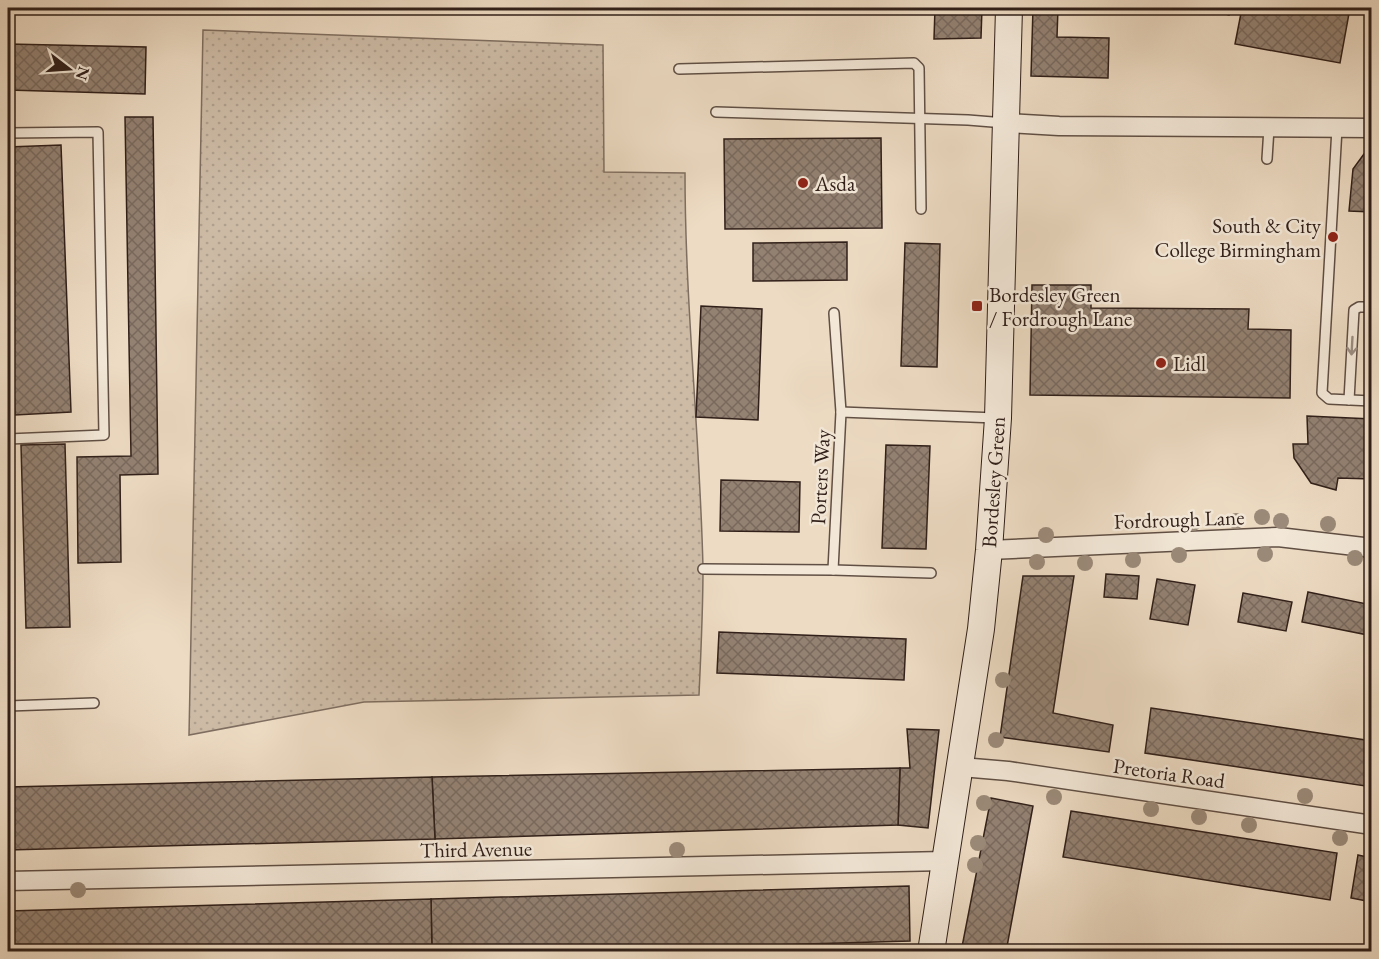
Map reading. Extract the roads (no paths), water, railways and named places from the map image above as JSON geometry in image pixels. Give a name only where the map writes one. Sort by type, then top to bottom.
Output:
[{"type":"main road","name":"Bordesley Green","points":[[931,951],[981,629],[988,550],[998,418],[1009,8]]},
{"type":"street","points":[[1007,123],[1059,126],[1371,128]]},
{"type":"street","name":"Fordrough Lane","points":[[988,550],[1278,537],[1371,548]]},
{"type":"street","name":"Pretoria Road","points":[[961,767],[1008,771],[1371,825]]},
{"type":"street","name":"Third Avenue","points":[[8,881],[945,861]]},
{"type":"lane","points":[[679,69],[914,63],[919,68],[921,209]]},
{"type":"lane","points":[[716,112],[1007,123]]},
{"type":"lane","points":[[1267,159],[1269,128]]},
{"type":"lane","points":[[1337,128],[1322,393],[1329,399],[1371,401]]},
{"type":"lane","points":[[8,133],[98,132],[104,435],[8,439]]},
{"type":"lane","points":[[1349,400],[1354,310],[1359,307],[1371,307]]},
{"type":"lane","points":[[834,313],[841,412]]},
{"type":"lane","name":"Porters Way","points":[[833,570],[841,412],[998,418]]},
{"type":"lane","points":[[703,569],[931,573]]},
{"type":"lane","points":[[8,705],[94,703]]},
{"type":"place","name":"Asda","points":[[803,183]]},
{"type":"place","name":"South & City College Birmingham","points":[[1333,237]]},
{"type":"place","name":"Bordesley Green / Fordrough Lane","points":[[977,306]]},
{"type":"place","name":"Lidl","points":[[1161,363]]}]
